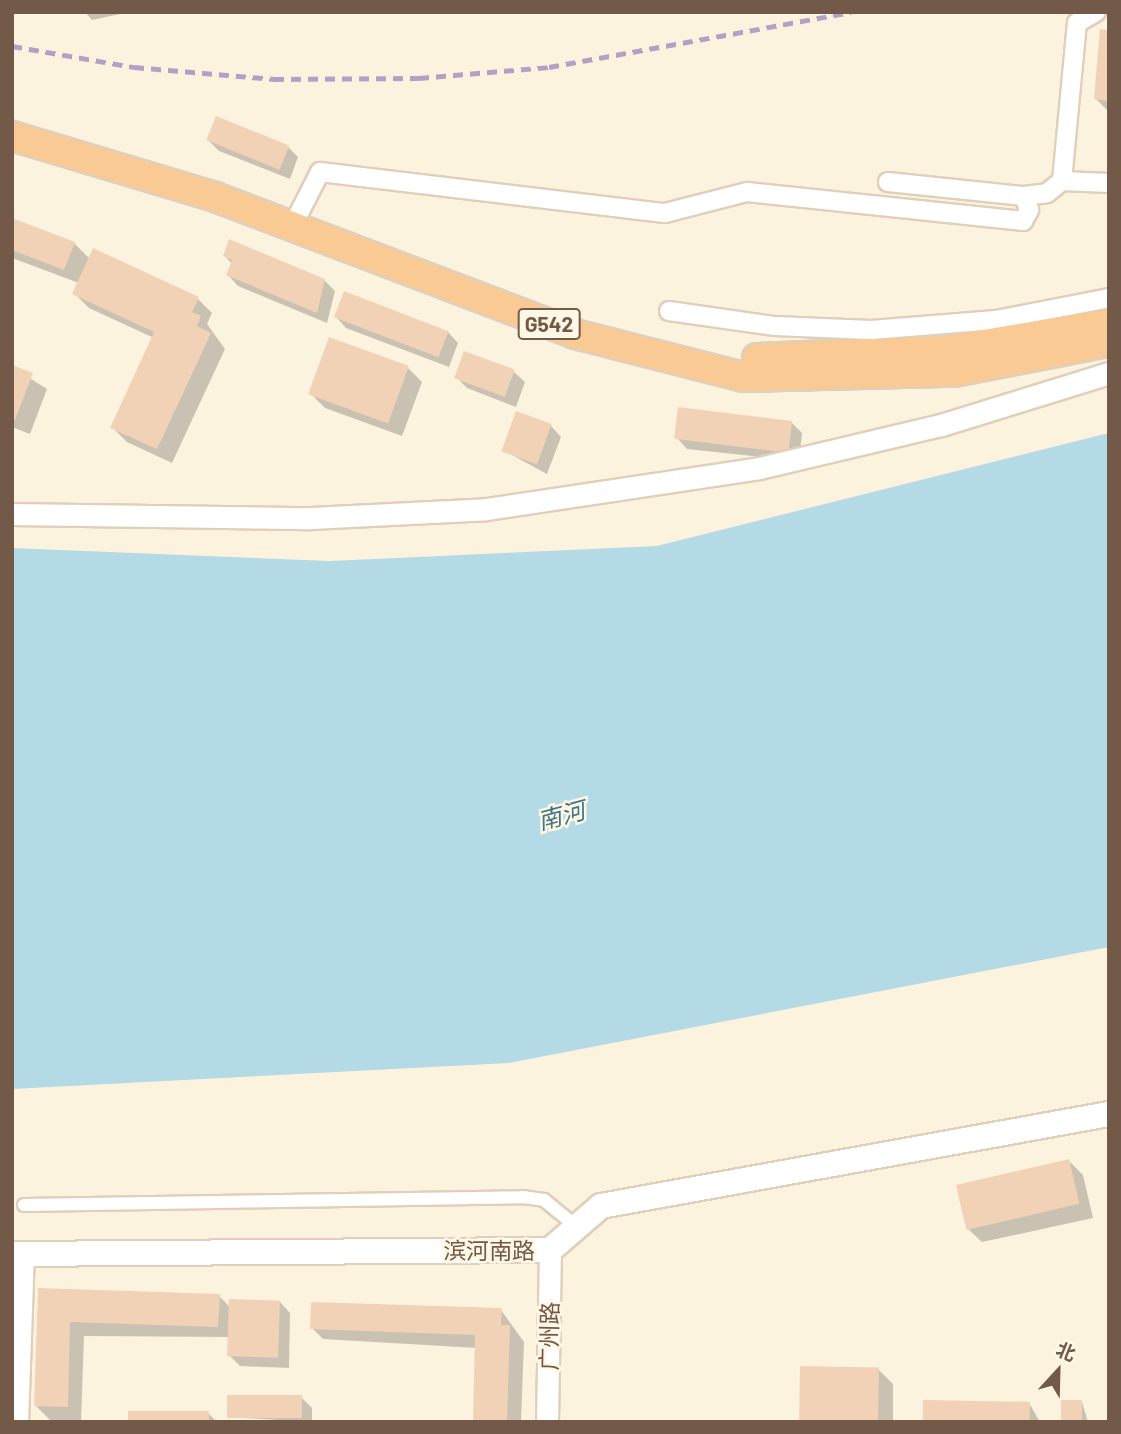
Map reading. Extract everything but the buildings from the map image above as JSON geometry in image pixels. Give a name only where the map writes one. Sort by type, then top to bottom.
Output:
[{"type":"highway","name":"G542","points":[[12,116],[222,179],[295,218],[575,334],[744,377],[954,372],[1109,342]]},
{"type":"highway","name":"G542","points":[[12,136],[295,218],[581,316],[746,358],[948,350],[1109,323]]},
{"type":"main road","name":"滨河南路","points":[[18,1253],[550,1250],[601,1206],[1109,1114]]},
{"type":"street","points":[[1062,181],[1077,23],[1096,12]]},
{"type":"street","points":[[295,218],[320,172],[665,213],[747,192],[1023,221],[1029,211],[1024,196]]},
{"type":"street","points":[[888,182],[1024,196],[1046,192],[1062,181],[1109,183]]},
{"type":"street","points":[[669,311],[775,326],[871,330],[996,320],[1109,298]]},
{"type":"street","points":[[12,514],[311,518],[486,509],[759,468],[941,425],[1109,373]]},
{"type":"street","points":[[24,1205],[523,1197],[544,1200],[577,1227]]},
{"type":"street","name":"广州路","points":[[547,1422],[550,1250]]},
{"type":"street","points":[[17,1422],[18,1253]]},
{"type":"water","name":"南河","points":[[1109,433],[1109,947],[509,1063],[12,1089],[12,548],[330,561],[657,546]]},
{"type":"railway","points":[[12,46],[134,67],[274,79],[419,78],[549,67],[851,12]]}]
